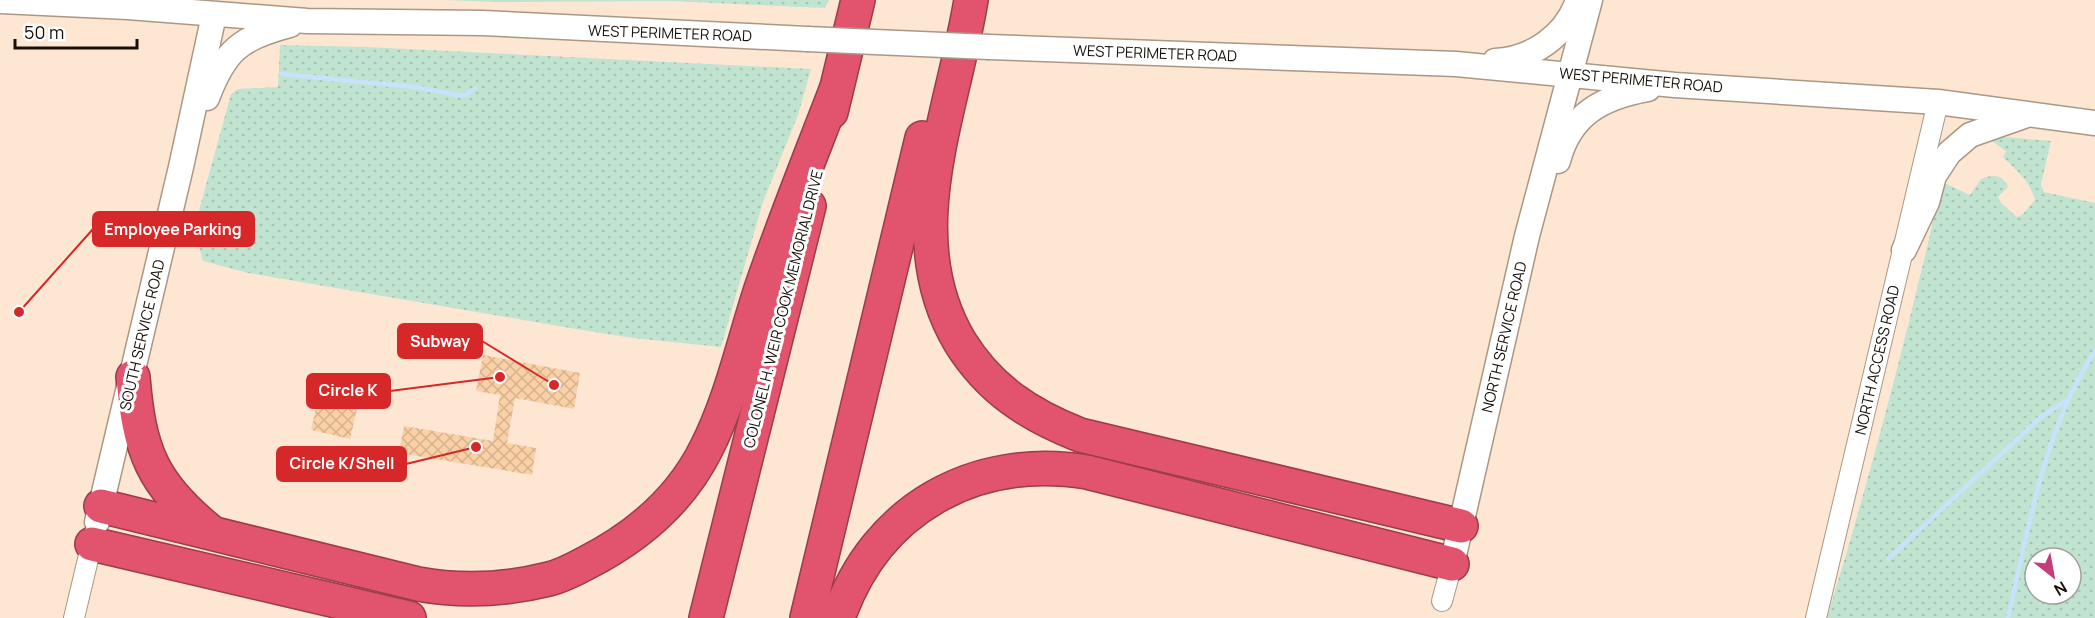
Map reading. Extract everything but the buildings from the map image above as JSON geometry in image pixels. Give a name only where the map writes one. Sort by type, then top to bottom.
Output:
[{"type":"highway","name":"COLONEL H. WEIR COOK MEMORIAL DRIVE","points":[[705,618],[783,314],[858,0]]},
{"type":"highway","points":[[807,618],[955,0]]},
{"type":"highway","points":[[971,0],[939,152],[930,223],[930,248],[932,269],[953,329],[967,353],[990,380],[1017,403],[1047,422],[1080,435],[1461,526]]},
{"type":"highway","points":[[97,524],[216,536],[418,584],[458,590],[494,589],[550,579],[609,552],[630,538],[660,512],[677,493],[706,450],[738,364],[780,232],[836,90]]},
{"type":"highway","points":[[133,377],[138,422],[150,462],[175,500],[216,536]]},
{"type":"highway","points":[[838,618],[844,600],[869,556],[885,537],[913,512],[940,493],[960,484],[998,473],[1023,469],[1050,468],[1087,472],[1452,564]]},
{"type":"highway","points":[[97,524],[409,618]]},
{"type":"street","points":[[1456,64],[1501,61],[1518,57],[1540,47],[1563,28],[1570,19],[1578,0]]},
{"type":"street","name":"NORTH SERVICE ROAD","points":[[1443,601],[1527,236],[1590,0]]},
{"type":"street","name":"WEST PERIMETER ROAD","points":[[0,1],[128,7],[216,8],[307,21],[483,23],[989,47],[1456,64],[1675,85],[1938,102],[2095,123]]},
{"type":"street","name":"SOUTH SERVICE ROAD","points":[[74,618],[133,377],[216,8]]},
{"type":"street","points":[[181,167],[216,74],[232,52],[264,32],[307,21]]},
{"type":"street","points":[[1527,236],[1554,172],[1559,154],[1578,121],[1600,103],[1617,96],[1675,85]]},
{"type":"street","name":"NORTH ACCESS ROAD","points":[[1816,618],[1938,102]]},
{"type":"street","points":[[1904,250],[1927,202],[1934,176],[1949,153],[1970,135],[2031,113]]},
{"type":"shaded area","points":[[0,0],[2095,0],[2095,618],[0,618]]},
{"type":"green space","points":[[444,0],[829,0],[825,8],[670,1]]},
{"type":"green space","points":[[280,45],[367,47],[811,69],[798,115],[763,202],[721,347],[588,331],[248,273],[203,261],[196,236],[201,224],[198,214],[231,94],[238,89],[278,87]]},
{"type":"green space","points":[[2005,137],[2051,141],[2041,184],[2044,192],[2095,203],[2095,618],[1827,618],[1889,401],[1942,182],[1970,195],[1981,179],[1989,176],[2000,177],[2008,187],[1998,197],[2001,203],[2017,217],[2022,215],[2035,200],[2026,181],[2003,157],[2006,151],[1989,139]]},
{"type":"waterway","points":[[281,74],[413,87],[463,96],[475,89]]},
{"type":"waterway","points":[[2008,618],[2031,515],[2050,446],[2077,381],[2095,351]]},
{"type":"waterway","points":[[1888,559],[2041,417],[2067,400]]},
{"type":"place","name":"Employee Parking","points":[[19,312]]},
{"type":"place","name":"Circle K","points":[[500,377]]},
{"type":"place","name":"Subway","points":[[554,385]]},
{"type":"place","name":"Circle K/Shell","points":[[476,447]]}]
